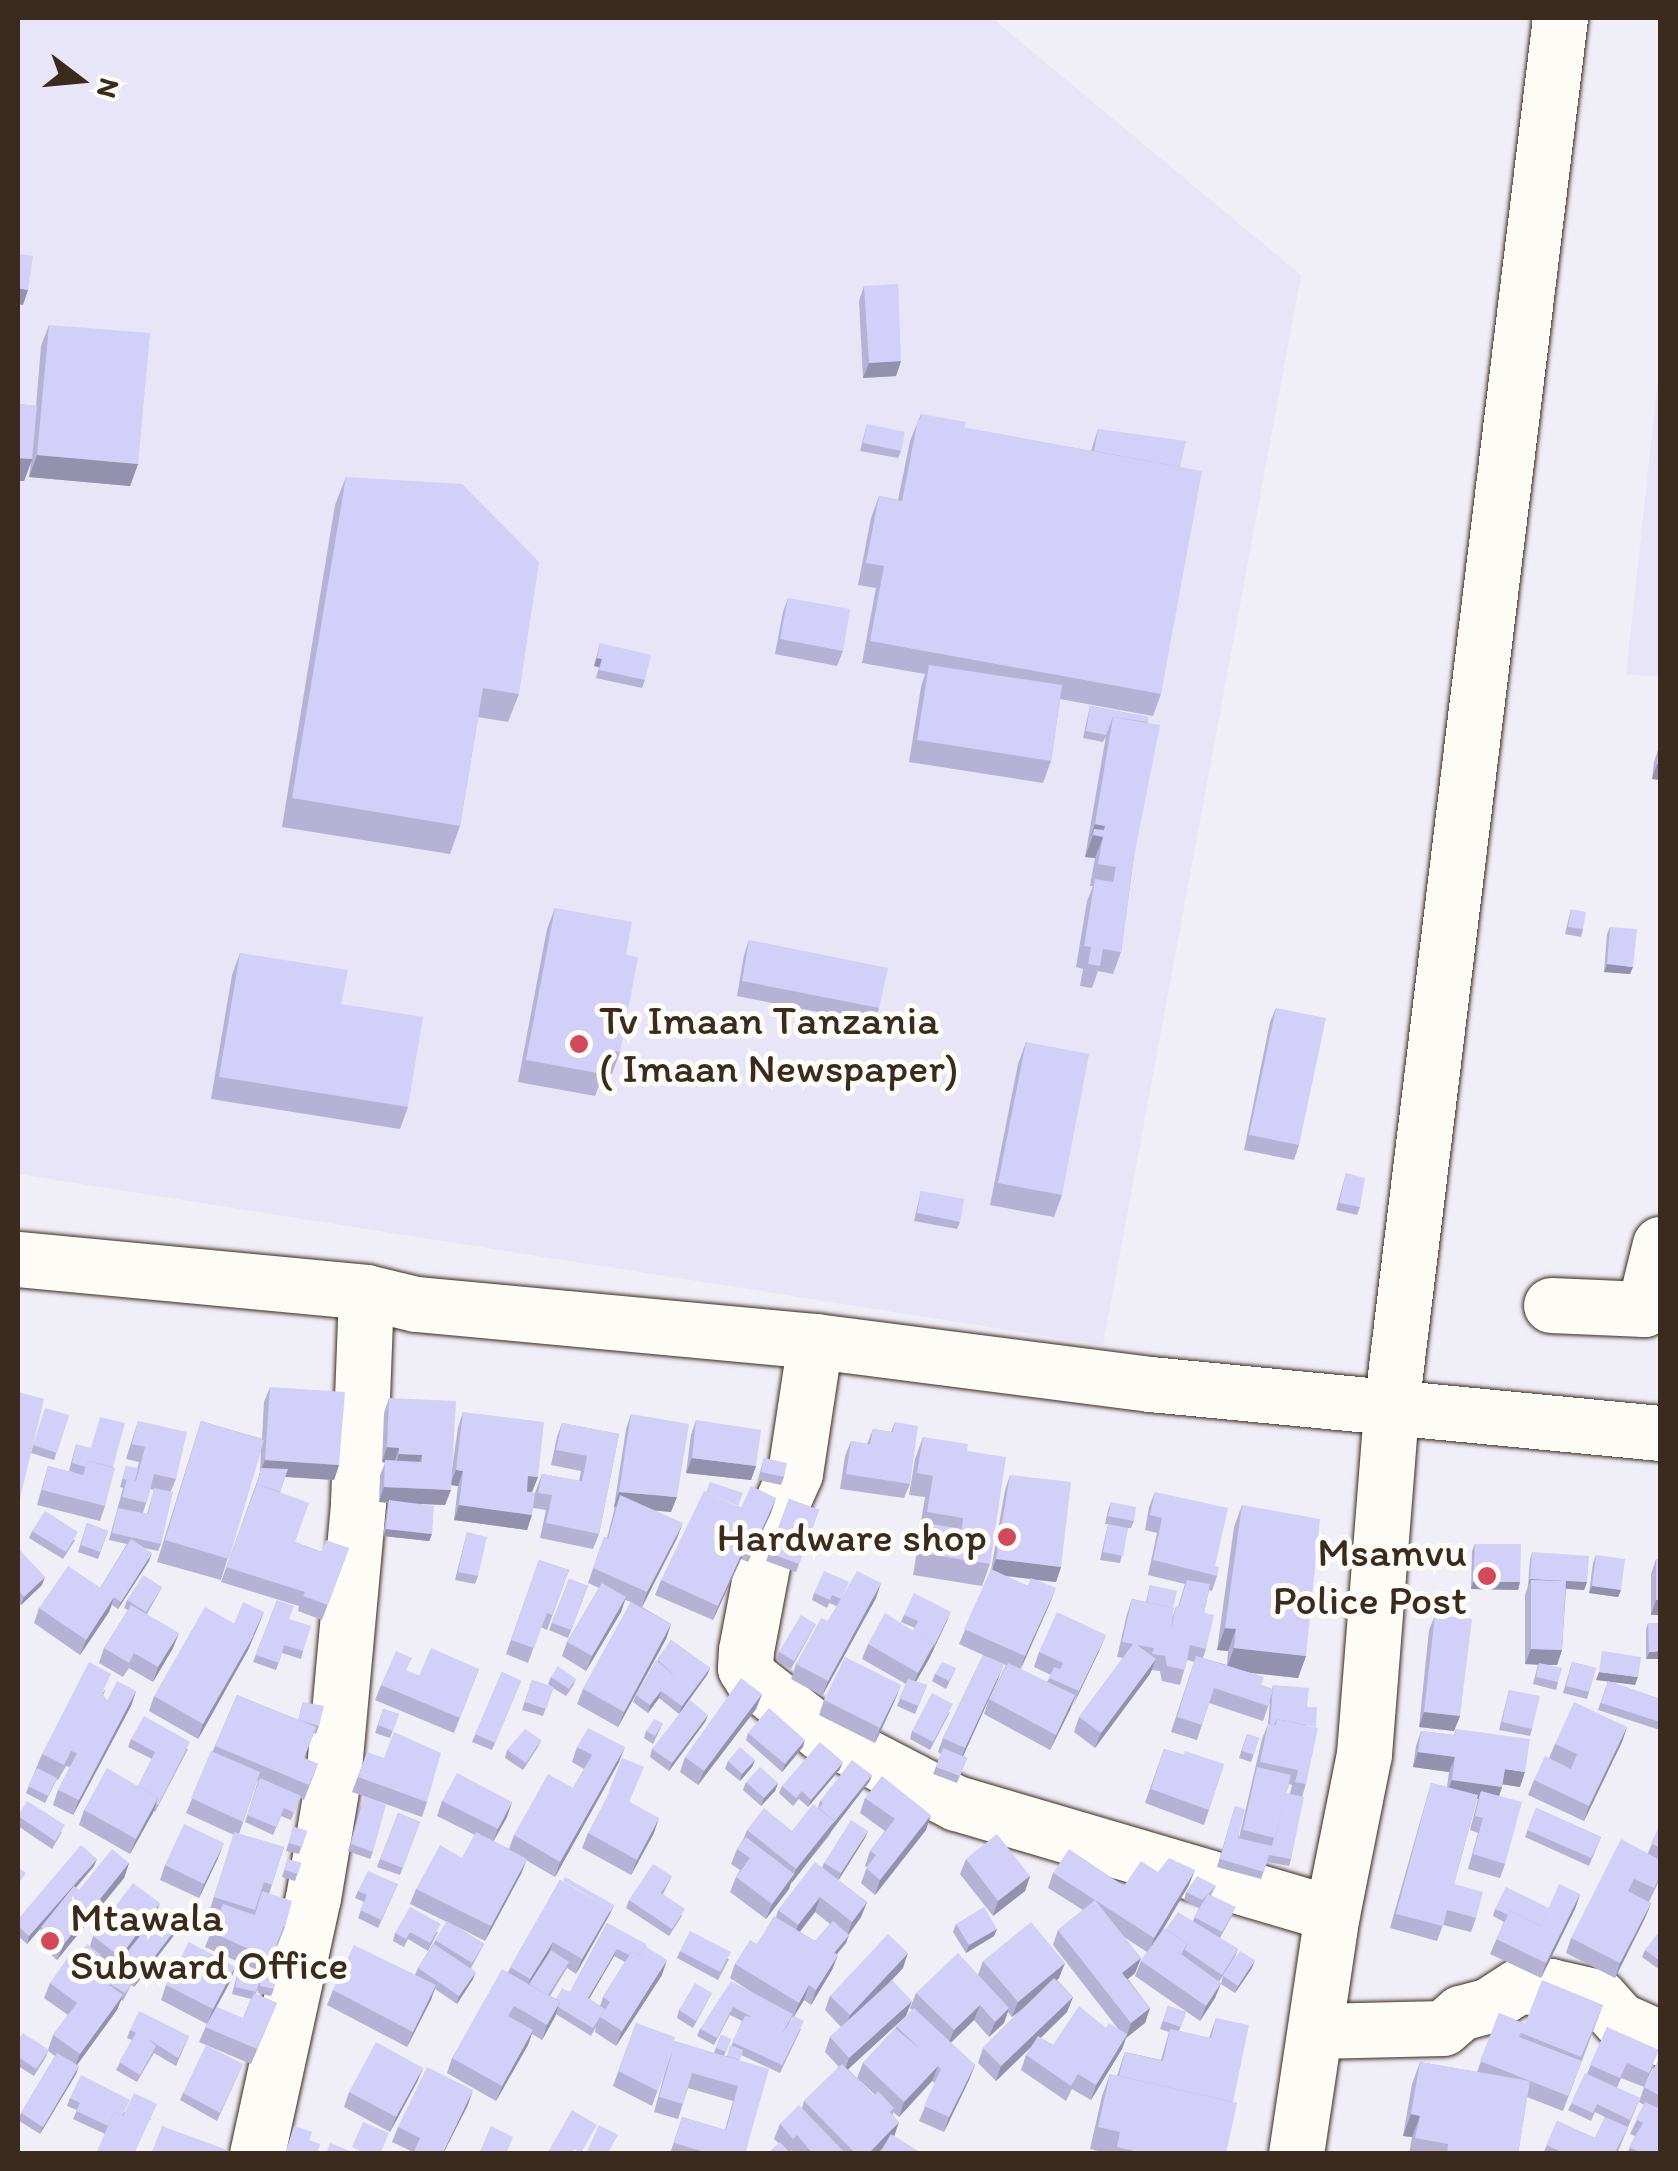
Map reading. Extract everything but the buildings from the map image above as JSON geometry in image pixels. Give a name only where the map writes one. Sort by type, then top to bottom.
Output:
[{"type":"street","points":[[1296,2154],[1332,1914],[1364,1754],[1391,1408],[1560,18]]},
{"type":"street","points":[[1552,1305],[1644,1309],[1660,1244]]},
{"type":"street","points":[[18,1259],[366,1292],[416,1304],[814,1341],[1150,1384],[1660,1433]]},
{"type":"street","points":[[257,2154],[313,1898],[335,1762],[358,1502],[366,1292]]},
{"type":"street","points":[[814,1341],[795,1474],[768,1534],[749,1636],[746,1668],[752,1679],[822,1733],[956,1802],[1332,1914]]},
{"type":"street","points":[[1316,2031],[1443,2028],[1460,2013],[1489,2004],[1517,1987],[1550,1986],[1599,1997],[1620,2020],[1660,2038]]},
{"type":"shaded area","points":[[18,18],[992,18],[1301,275],[1103,1345],[18,1174]]},
{"type":"shaded area","points":[[1660,361],[1660,677],[1626,674]]},
{"type":"place","name":"Tv Imaan Tanzania ( Imaan Newspaper)","points":[[579,1044]]},
{"type":"place","name":"Hardware shop","points":[[1007,1537]]},
{"type":"place","name":"Msamvu Police Post","points":[[1487,1576]]},
{"type":"place","name":"Mtawala Subward Office","points":[[50,1941]]}]
